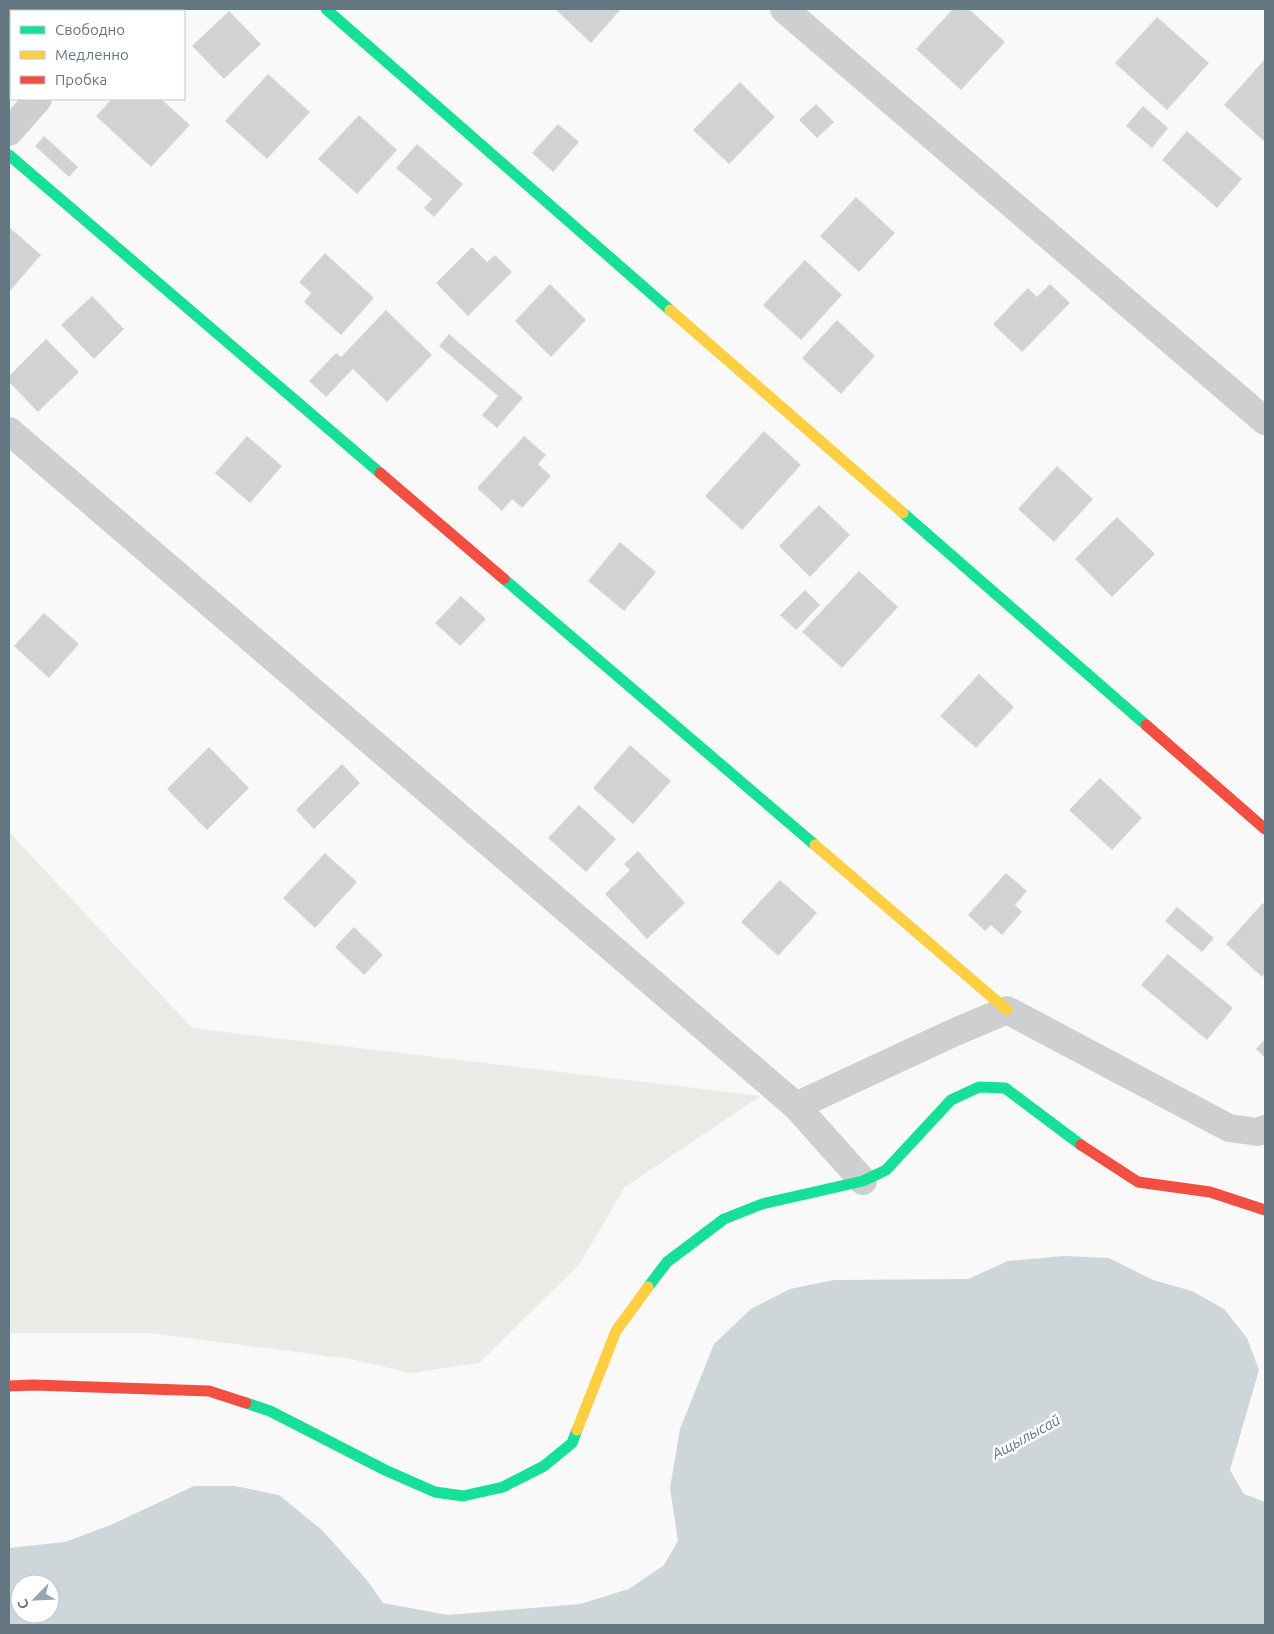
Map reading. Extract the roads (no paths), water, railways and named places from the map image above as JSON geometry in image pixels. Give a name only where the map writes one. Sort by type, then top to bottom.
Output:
[{"type":"street","points":[[326,9],[1265,828]]},
{"type":"street","points":[[784,9],[1265,421]]},
{"type":"street","points":[[9,132],[37,100]]},
{"type":"street","points":[[9,155],[1007,1010],[1229,1128],[1258,1132],[1265,1130]]},
{"type":"street","points":[[9,431],[796,1106],[863,1181]]},
{"type":"street","points":[[796,1106],[955,1032],[1007,1010]]},
{"type":"street","points":[[9,1386],[34,1385],[209,1391],[270,1411],[385,1470],[435,1492],[463,1496],[503,1487],[544,1466],[572,1443],[616,1331],[666,1262],[724,1219],[762,1204],[863,1181],[886,1170],[951,1100],[979,1087],[1005,1088],[1067,1135],[1138,1182],[1210,1192],[1265,1210]]},
{"type":"water","name":"Ащылысай","points":[[1064,1256],[1109,1258],[1153,1280],[1192,1291],[1224,1309],[1247,1338],[1259,1370],[1230,1470],[1244,1494],[1265,1502],[1265,1625],[9,1625],[9,1548],[65,1542],[113,1524],[194,1486],[235,1486],[279,1495],[322,1530],[366,1579],[383,1603],[448,1615],[580,1604],[629,1589],[664,1565],[678,1541],[670,1488],[680,1429],[714,1344],[751,1309],[790,1289],[834,1280],[968,1279],[1008,1261]]}]
